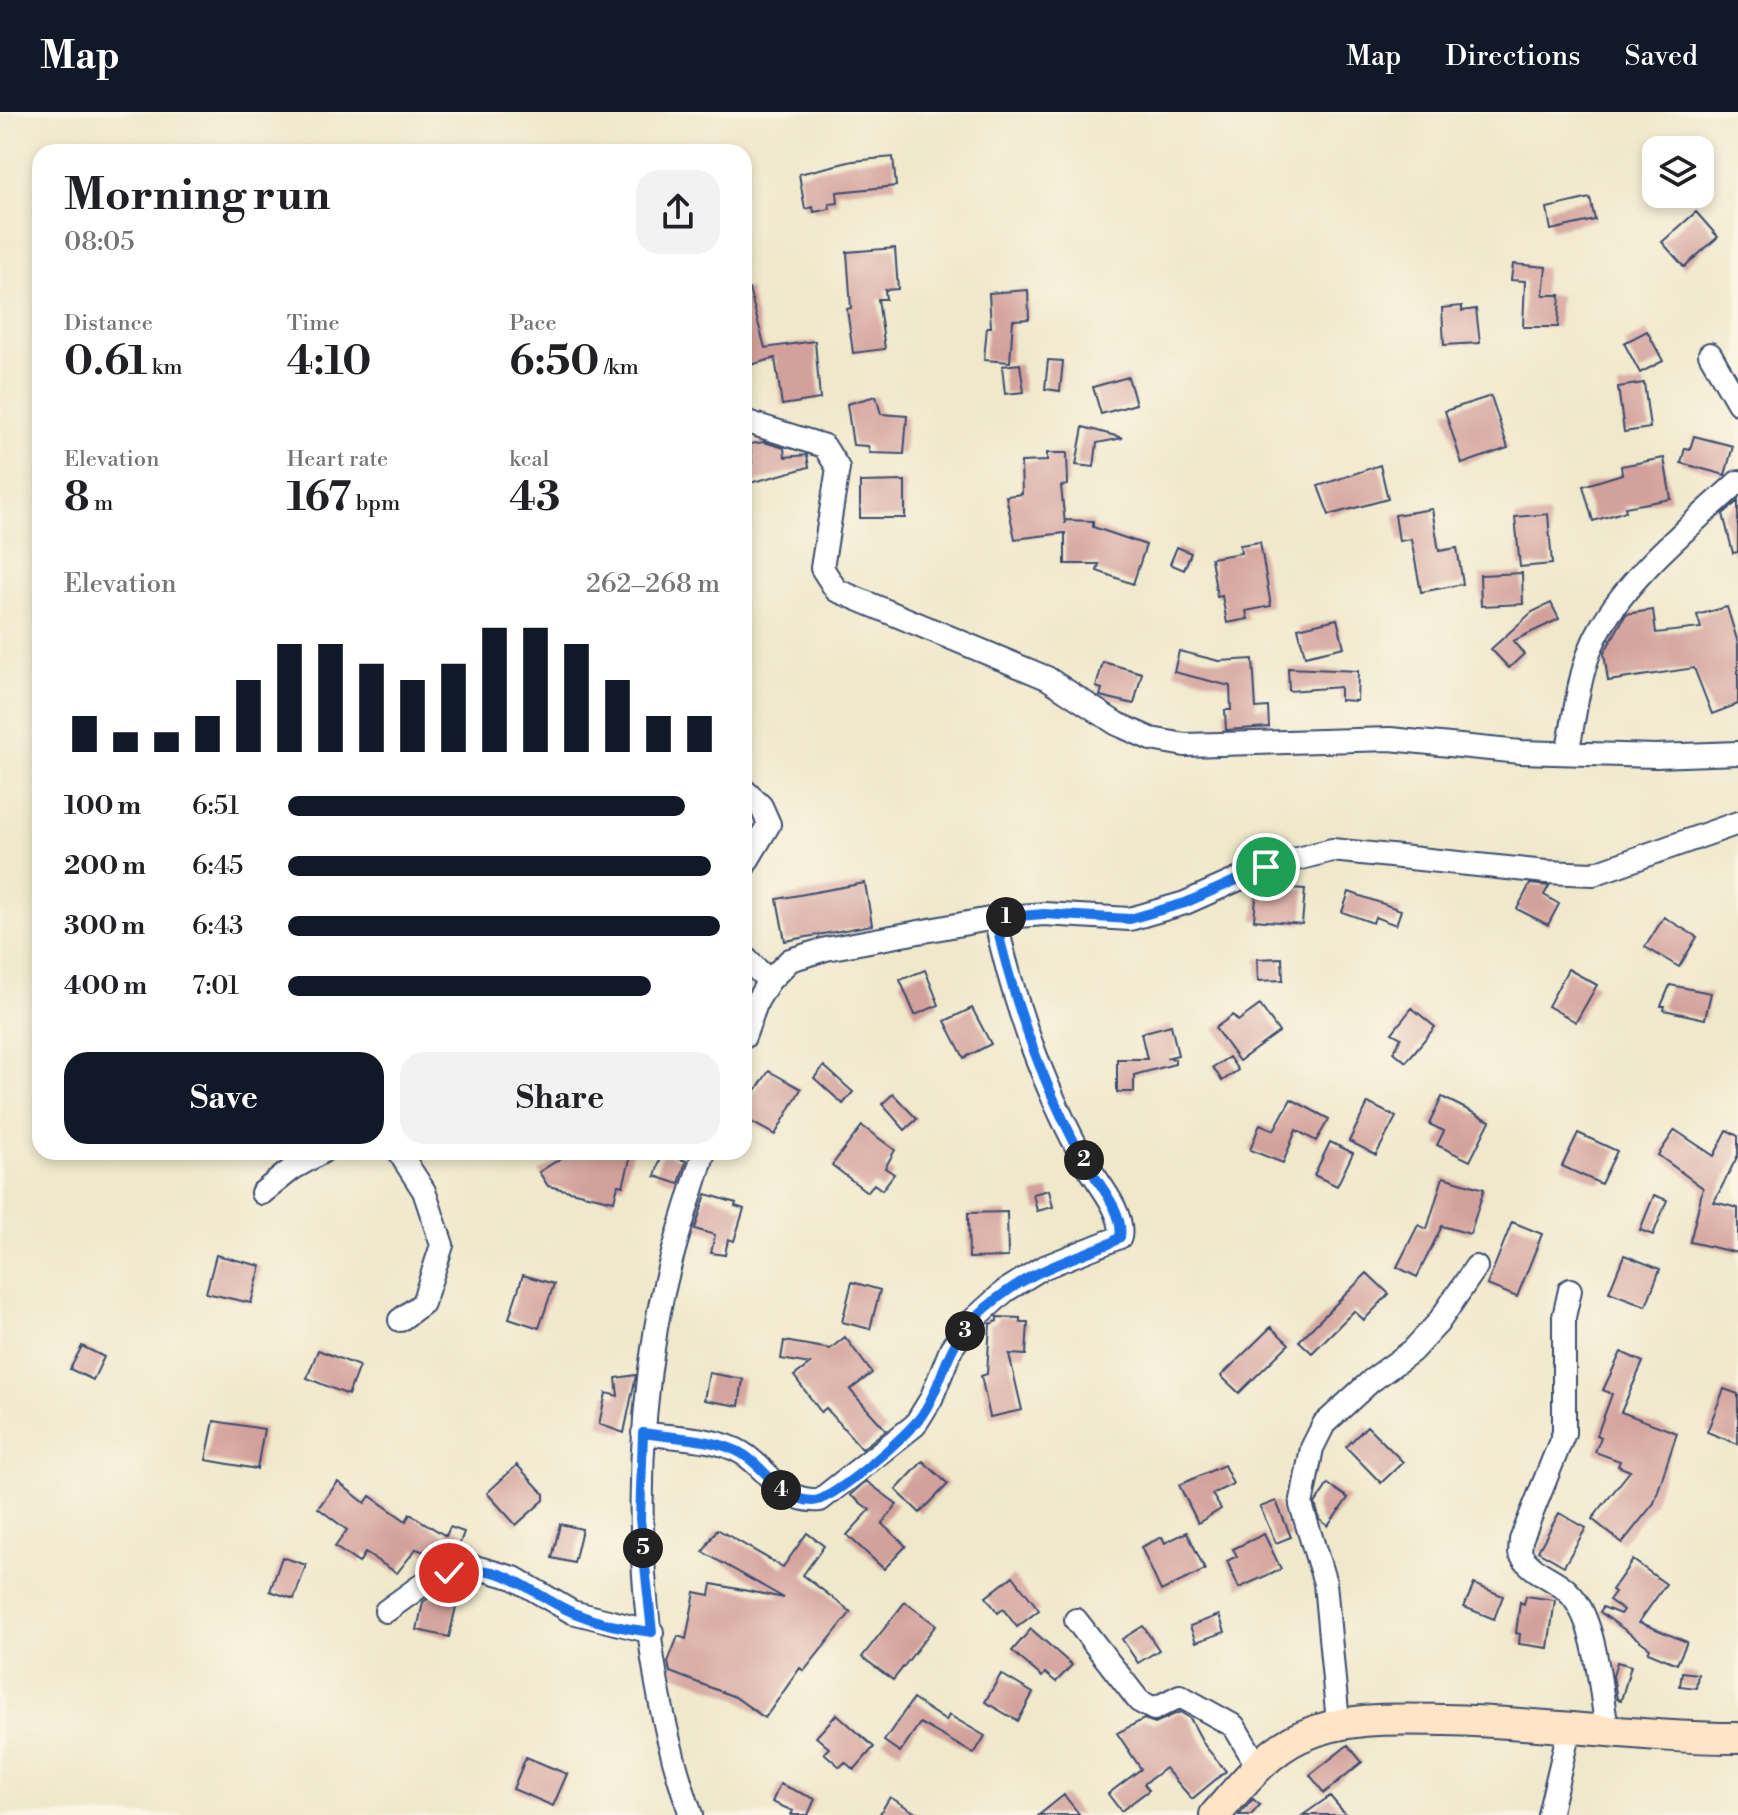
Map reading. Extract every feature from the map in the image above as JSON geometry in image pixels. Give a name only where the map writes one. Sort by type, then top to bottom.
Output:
[{"type":"main road","points":[[1215,1815],[1258,1767],[1298,1737],[1338,1723],[1392,1719],[1607,1728],[1738,1738]]},
{"type":"street","points":[[1710,354],[1738,403]]},
{"type":"street","points":[[752,424],[824,446],[833,455],[838,468],[822,568],[836,590],[1047,678],[1117,724],[1151,739],[1185,745],[1390,739],[1567,753],[1738,753]]},
{"type":"street","points":[[1567,753],[1586,662],[1599,629],[1662,553],[1738,482]]},
{"type":"street","points":[[752,798],[761,806],[769,824],[752,853]]},
{"type":"street","points":[[752,996],[790,960],[826,949],[995,918],[1044,914],[1130,919],[1185,903],[1266,867],[1332,850],[1593,874],[1738,823]]},
{"type":"street","points":[[643,1433],[728,1447],[742,1453],[779,1489],[794,1497],[820,1500],[830,1496],[915,1425],[931,1399],[952,1347],[972,1321],[1005,1291],[1042,1268],[1120,1237],[1117,1214],[1080,1154],[1025,1030],[995,918]]},
{"type":"street","points":[[752,965],[769,981]]},
{"type":"street","points":[[262,1193],[308,1160]]},
{"type":"street","points":[[400,1320],[423,1303],[442,1245],[424,1191],[404,1160]]},
{"type":"street","points":[[691,1815],[661,1711],[640,1519],[643,1433],[656,1327],[675,1245],[702,1160]]},
{"type":"street","points":[[1338,1723],[1325,1583],[1301,1505],[1312,1448],[1324,1424],[1371,1381],[1412,1351],[1438,1323],[1476,1267]]},
{"type":"street","points":[[1570,1290],[1564,1317],[1564,1433],[1521,1540],[1520,1553],[1533,1570],[1571,1594],[1583,1615],[1607,1728]]},
{"type":"street","points":[[386,1611],[426,1582],[475,1567],[514,1578],[572,1612],[652,1632]]},
{"type":"street","points":[[1076,1620],[1139,1701],[1154,1709],[1180,1696],[1221,1717],[1234,1726],[1258,1767]]},
{"type":"street","points":[[1549,1815],[1570,1726]]},
{"type":"building","points":[[893,157],[896,186],[837,192],[838,203],[829,204],[830,209],[814,212],[813,207],[805,209],[799,174],[853,161]]},
{"type":"building","points":[[1590,198],[1595,220],[1551,230],[1547,208]]},
{"type":"building","points":[[1696,212],[1718,237],[1684,267],[1662,242]]},
{"type":"building","points":[[895,248],[898,289],[885,290],[886,299],[878,299],[885,349],[853,353],[847,309],[851,308],[847,252]]},
{"type":"building","points":[[1513,264],[1546,267],[1543,295],[1560,295],[1558,327],[1523,327],[1525,281],[1511,280]]},
{"type":"building","points":[[1028,290],[1029,319],[1013,320],[1010,362],[984,360],[987,327],[991,327],[989,293]]},
{"type":"building","points":[[752,300],[765,348],[815,341],[820,399],[782,405],[775,358],[752,365]]},
{"type":"building","points":[[1462,306],[1462,311],[1476,309],[1480,343],[1444,345],[1442,308]]},
{"type":"building","points":[[1647,331],[1663,361],[1640,373],[1624,343]]},
{"type":"building","points":[[1048,360],[1063,361],[1060,391],[1045,389]]},
{"type":"building","points":[[1020,364],[1024,392],[1005,394],[1002,366]]},
{"type":"building","points":[[1128,377],[1136,404],[1101,414],[1093,387]]},
{"type":"building","points":[[1644,383],[1650,428],[1624,432],[1618,387]]},
{"type":"building","points":[[876,396],[881,414],[907,416],[904,454],[870,453],[868,446],[853,445],[847,404]]},
{"type":"building","points":[[1491,396],[1508,448],[1462,464],[1445,411]]},
{"type":"building","points":[[1083,427],[1123,438],[1097,443],[1094,467],[1076,465]]},
{"type":"building","points":[[1694,436],[1733,446],[1725,475],[1681,463],[1685,448],[1690,449]]},
{"type":"building","points":[[764,442],[784,448],[785,457],[807,455],[809,467],[752,482],[752,444]]},
{"type":"building","points":[[1047,453],[1067,453],[1068,485],[1061,486],[1065,524],[1065,520],[1093,521],[1093,527],[1146,545],[1133,584],[1097,571],[1099,564],[1065,564],[1065,533],[1015,539],[1006,496],[1022,494],[1021,462],[1047,461]]},
{"type":"building","points":[[1664,458],[1671,499],[1625,507],[1626,511],[1593,521],[1583,486],[1622,474],[1621,466]]},
{"type":"building","points":[[1380,465],[1388,499],[1329,515],[1318,486]]},
{"type":"building","points":[[905,481],[905,518],[860,518],[860,482]]},
{"type":"building","points":[[1738,501],[1738,552],[1733,553],[1723,514]]},
{"type":"building","points":[[1432,509],[1439,551],[1457,548],[1463,584],[1421,592],[1411,539],[1399,541],[1395,515]]},
{"type":"building","points":[[1548,514],[1552,564],[1520,567],[1515,517]]},
{"type":"building","points":[[1260,542],[1271,606],[1246,611],[1248,619],[1227,623],[1222,596],[1217,597],[1211,558],[1241,553],[1240,545]]},
{"type":"building","points":[[1177,547],[1191,553],[1184,570],[1170,564]]},
{"type":"building","points":[[1522,573],[1523,604],[1481,606],[1480,575]]},
{"type":"building","points":[[1551,603],[1559,619],[1513,641],[1524,654],[1509,668],[1491,649],[1532,612]]},
{"type":"building","points":[[1727,607],[1738,643],[1738,704],[1712,714],[1694,668],[1608,681],[1604,653],[1626,614],[1653,610],[1656,633],[1701,628],[1697,615]]},
{"type":"building","points":[[1337,619],[1344,647],[1305,656],[1298,628]]},
{"type":"building","points":[[1179,651],[1219,661],[1253,659],[1256,708],[1268,707],[1269,727],[1226,730],[1225,710],[1231,710],[1230,686],[1174,672]]},
{"type":"building","points":[[1103,662],[1142,673],[1134,704],[1100,696],[1102,689],[1096,687]]},
{"type":"building","points":[[1288,668],[1358,671],[1357,701],[1340,700],[1340,687],[1289,691]]},
{"type":"building","points":[[865,883],[872,925],[785,941],[777,899]]},
{"type":"building","points":[[1530,884],[1549,886],[1544,895],[1559,904],[1548,925],[1517,909]]},
{"type":"building","points":[[1257,886],[1305,889],[1302,924],[1254,920]]},
{"type":"building","points":[[1349,892],[1401,910],[1396,925],[1375,917],[1373,923],[1342,912]]},
{"type":"building","points":[[1664,917],[1697,937],[1679,967],[1645,947]]},
{"type":"building","points":[[1282,958],[1283,980],[1258,981],[1257,959]]},
{"type":"building","points":[[1568,969],[1597,985],[1576,1022],[1548,1006]]},
{"type":"building","points":[[925,970],[939,1005],[915,1015],[900,980]]},
{"type":"building","points":[[1670,985],[1711,993],[1705,1019],[1664,1010],[1665,1006],[1661,1006]]},
{"type":"building","points":[[1260,1005],[1279,1032],[1239,1061],[1215,1028],[1233,1015],[1238,1021]]},
{"type":"building","points":[[972,1008],[991,1044],[964,1058],[945,1021]]},
{"type":"building","points":[[1412,1008],[1435,1027],[1406,1062],[1394,1052],[1401,1038],[1392,1033]]},
{"type":"building","points":[[1171,1025],[1178,1055],[1166,1058],[1175,1059],[1175,1064],[1134,1075],[1134,1092],[1117,1092],[1117,1059],[1147,1059],[1141,1033]]},
{"type":"building","points":[[1229,1057],[1238,1070],[1222,1081],[1213,1067]]},
{"type":"building","points":[[824,1066],[853,1092],[843,1104],[814,1078]]},
{"type":"building","points":[[769,1071],[801,1089],[775,1135],[752,1122],[752,1096]]},
{"type":"building","points":[[893,1094],[917,1119],[905,1130],[882,1104]]},
{"type":"building","points":[[1442,1097],[1490,1121],[1470,1161],[1437,1145],[1444,1131],[1429,1124]]},
{"type":"building","points":[[1291,1099],[1329,1119],[1316,1141],[1296,1130],[1283,1163],[1250,1150],[1260,1124],[1274,1130]]},
{"type":"building","points":[[1368,1103],[1396,1117],[1376,1155],[1349,1141]]},
{"type":"building","points":[[862,1126],[895,1150],[885,1168],[894,1174],[882,1190],[874,1184],[867,1192],[832,1165]]},
{"type":"building","points":[[1675,1130],[1714,1156],[1727,1130],[1738,1136],[1738,1155],[1714,1202],[1738,1208],[1738,1253],[1690,1242],[1703,1188],[1658,1155]]},
{"type":"building","points":[[1578,1133],[1617,1151],[1601,1184],[1562,1166]]},
{"type":"building","points":[[1330,1142],[1353,1153],[1337,1186],[1314,1175]]},
{"type":"building","points":[[558,1160],[630,1160],[623,1186],[618,1185],[614,1201],[548,1186],[539,1172]]},
{"type":"building","points":[[660,1160],[686,1161],[679,1184],[655,1176]]},
{"type":"building","points":[[1443,1177],[1484,1189],[1470,1234],[1442,1226],[1417,1277],[1397,1267],[1418,1225],[1427,1229]]},
{"type":"building","points":[[1049,1190],[1053,1207],[1037,1211],[1033,1194]]},
{"type":"building","points":[[706,1194],[736,1203],[735,1206],[744,1209],[734,1241],[728,1239],[725,1255],[711,1253],[715,1235],[695,1229]]},
{"type":"building","points":[[1654,1195],[1667,1200],[1653,1235],[1640,1230]]},
{"type":"building","points":[[1007,1212],[1008,1257],[969,1258],[968,1213]]},
{"type":"building","points":[[1512,1222],[1542,1234],[1517,1297],[1487,1285]]},
{"type":"building","points":[[216,1255],[261,1266],[251,1303],[206,1293]]},
{"type":"building","points":[[1624,1255],[1660,1269],[1646,1306],[1609,1292]]},
{"type":"building","points":[[1367,1273],[1389,1294],[1364,1320],[1354,1311],[1312,1353],[1299,1341]]},
{"type":"building","points":[[523,1275],[554,1284],[539,1328],[509,1318]]},
{"type":"building","points":[[852,1282],[880,1290],[870,1329],[842,1322]]},
{"type":"building","points":[[997,1317],[1020,1318],[1020,1322],[1028,1322],[1026,1355],[1009,1354],[1022,1410],[990,1417],[981,1376],[987,1374],[990,1324],[997,1321]]},
{"type":"building","points":[[1271,1327],[1289,1344],[1239,1393],[1221,1376]]},
{"type":"building","points":[[845,1337],[872,1373],[850,1390],[886,1430],[862,1449],[826,1408],[821,1412],[794,1376],[810,1364],[781,1359],[784,1341],[830,1349]]},
{"type":"building","points":[[82,1346],[104,1357],[93,1380],[70,1369]]},
{"type":"building","points":[[318,1350],[359,1366],[348,1395],[307,1378]]},
{"type":"building","points":[[1621,1352],[1643,1362],[1621,1412],[1677,1433],[1654,1503],[1622,1543],[1592,1519],[1630,1471],[1618,1466],[1620,1461],[1595,1452],[1601,1437],[1597,1435],[1612,1394],[1603,1390]]},
{"type":"building","points":[[709,1373],[743,1379],[739,1406],[704,1400]]},
{"type":"building","points":[[636,1375],[624,1433],[599,1424],[606,1393],[618,1396],[616,1378]]},
{"type":"building","points":[[1724,1389],[1738,1394],[1738,1444],[1707,1432]]},
{"type":"building","points":[[214,1421],[264,1429],[257,1469],[206,1460]]},
{"type":"building","points":[[1367,1426],[1403,1462],[1381,1483],[1346,1447]]},
{"type":"building","points":[[923,1461],[948,1484],[920,1513],[896,1490]]},
{"type":"building","points":[[517,1465],[544,1494],[544,1500],[516,1525],[487,1493]]},
{"type":"building","points":[[1224,1465],[1233,1484],[1212,1494],[1221,1509],[1198,1523],[1179,1485]]},
{"type":"building","points":[[866,1481],[897,1504],[882,1524],[906,1546],[884,1569],[847,1535],[870,1510],[850,1495]]},
{"type":"building","points":[[338,1482],[365,1503],[370,1496],[406,1521],[410,1514],[446,1536],[450,1527],[464,1532],[454,1559],[448,1560],[416,1549],[397,1573],[365,1553],[359,1563],[335,1547],[347,1530],[318,1508]]},
{"type":"building","points":[[1328,1484],[1348,1498],[1328,1526],[1320,1520],[1315,1504]]},
{"type":"building","points":[[1276,1501],[1291,1537],[1276,1543],[1260,1507]]},
{"type":"building","points":[[1559,1513],[1586,1528],[1564,1566],[1538,1551]]},
{"type":"building","points":[[560,1524],[582,1529],[574,1563],[552,1558]]},
{"type":"building","points":[[717,1529],[783,1567],[807,1533],[824,1546],[803,1575],[851,1612],[804,1671],[800,1668],[765,1718],[735,1697],[670,1672],[668,1662],[678,1636],[686,1639],[695,1592],[710,1595],[712,1584],[784,1598],[703,1552]]},
{"type":"building","points":[[1187,1532],[1205,1570],[1161,1591],[1141,1547],[1162,1537],[1165,1543]]},
{"type":"building","points":[[1264,1534],[1281,1569],[1239,1588],[1227,1561],[1237,1556],[1233,1549]]},
{"type":"building","points":[[282,1557],[306,1565],[294,1599],[270,1591]]},
{"type":"building","points":[[1633,1560],[1666,1584],[1639,1622],[1687,1642],[1677,1664],[1648,1652],[1650,1648],[1600,1612],[1603,1607],[1620,1614],[1623,1610],[1609,1600],[1615,1592],[1612,1590]]},
{"type":"building","points":[[1013,1576],[1039,1610],[1017,1627],[1003,1609],[998,1613],[986,1597]]},
{"type":"building","points":[[1474,1584],[1503,1596],[1494,1619],[1464,1607]]},
{"type":"building","points":[[435,1594],[458,1598],[449,1637],[417,1630],[423,1602]]},
{"type":"building","points":[[1526,1596],[1555,1600],[1548,1648],[1519,1644],[1520,1634],[1516,1633],[1520,1602],[1524,1604]]},
{"type":"building","points":[[905,1602],[936,1625],[893,1680],[862,1657]]},
{"type":"building","points":[[1219,1615],[1225,1632],[1196,1642],[1190,1626]]},
{"type":"building","points":[[1143,1626],[1159,1650],[1138,1663],[1122,1639]]},
{"type":"building","points":[[1031,1629],[1072,1665],[1056,1682],[1045,1673],[1042,1677],[1012,1651]]},
{"type":"building","points":[[1617,1662],[1631,1666],[1621,1700],[1617,1699],[1613,1676]]},
{"type":"building","points":[[1682,1672],[1698,1674],[1696,1688],[1680,1686]]},
{"type":"building","points":[[1001,1674],[1033,1693],[1018,1721],[985,1702]]},
{"type":"building","points":[[913,1699],[946,1721],[949,1715],[985,1736],[974,1754],[920,1723],[900,1752],[884,1741]]},
{"type":"building","points":[[1180,1712],[1190,1718],[1205,1746],[1226,1771],[1192,1799],[1165,1768],[1144,1784],[1149,1790],[1121,1811],[1108,1794],[1141,1769],[1117,1733],[1144,1719],[1155,1723]]},
{"type":"building","points":[[837,1714],[874,1747],[854,1770],[845,1762],[840,1767],[824,1753],[829,1748],[816,1737]]},
{"type":"building","points":[[1348,1745],[1362,1762],[1324,1793],[1310,1775]]},
{"type":"building","points":[[526,1757],[567,1774],[553,1806],[513,1789]]},
{"type":"building","points":[[780,1784],[815,1799],[808,1815],[791,1815],[793,1811],[772,1802]]},
{"type":"building","points":[[1064,1795],[1080,1815],[1039,1815]]},
{"type":"building","points":[[1330,1796],[1346,1815],[1303,1815]]},
{"type":"building","points":[[890,1797],[919,1815],[879,1815]]},
{"type":"building","points":[[1253,1799],[1260,1805],[1251,1815],[1239,1815]]},
{"type":"route","points":[[449,1573],[475,1567],[494,1571],[514,1578],[572,1612],[629,1629],[652,1632],[640,1519],[643,1433],[728,1447],[742,1453],[779,1489],[811,1501],[830,1496],[905,1434],[922,1416],[952,1347],[972,1321],[1005,1291],[1042,1268],[1120,1237],[1117,1214],[1080,1154],[1025,1030],[995,918],[1044,914],[1130,919],[1185,903],[1266,867]]}]
